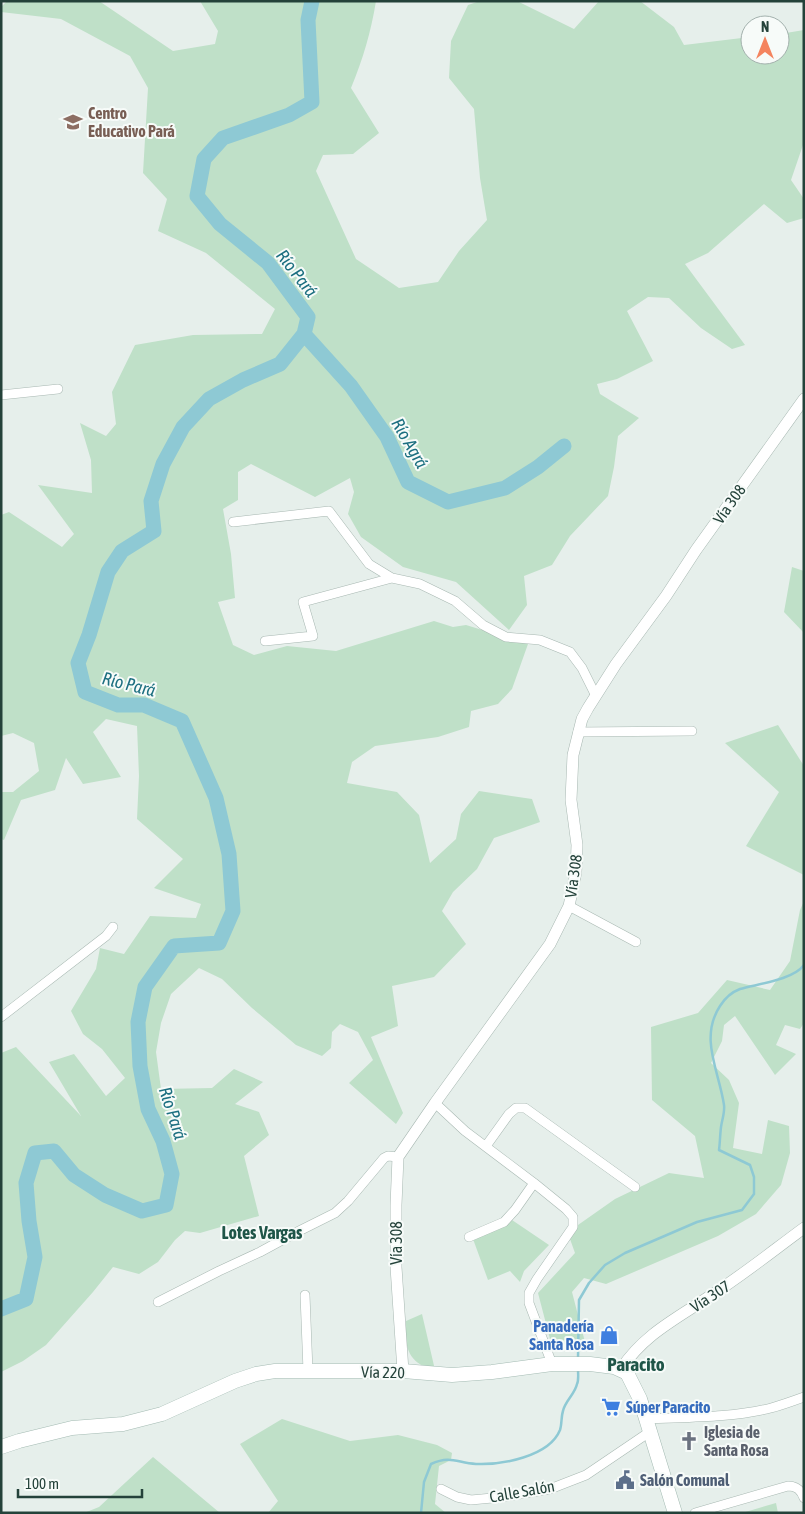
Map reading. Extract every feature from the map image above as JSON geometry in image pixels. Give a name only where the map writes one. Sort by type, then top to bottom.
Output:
[{"type":"main road","name":"Vía 220","points":[[1,1447],[72,1428],[123,1424],[162,1414],[235,1381],[256,1374],[275,1371],[403,1371],[452,1375],[552,1364],[607,1365],[621,1369]]},
{"type":"main road","points":[[621,1369],[631,1379],[640,1399],[675,1513]]},
{"type":"street","points":[[1,395],[58,389]]},
{"type":"street","name":"Vía 308","points":[[403,1371],[396,1268],[398,1157],[550,944],[569,906],[576,872],[577,845],[571,800],[571,770],[582,719],[616,664],[804,398]]},
{"type":"street","points":[[233,522],[329,511],[369,564],[392,578],[420,584],[456,601],[483,625],[506,637],[540,640],[570,652],[582,668],[596,696]]},
{"type":"street","points":[[265,641],[313,636],[303,602],[392,578]]},
{"type":"street","points":[[578,732],[692,731]]},
{"type":"street","points":[[569,906],[636,942]]},
{"type":"street","points":[[1,1017],[106,936],[113,927]]},
{"type":"street","points":[[435,1103],[465,1131],[534,1183],[573,1217],[572,1227],[529,1293],[529,1303],[552,1364]]},
{"type":"street","points":[[486,1146],[509,1114],[516,1108],[524,1108],[635,1187]]},
{"type":"street","points":[[158,1302],[335,1213],[348,1201],[384,1158],[388,1156],[398,1157]]},
{"type":"street","points":[[469,1237],[504,1222],[534,1183]]},
{"type":"street","name":"Vía 307","points":[[621,1369],[641,1344],[663,1326],[713,1294],[804,1228]]},
{"type":"street","points":[[305,1295],[308,1371]]},
{"type":"street","points":[[649,1425],[772,1408],[804,1397]]},
{"type":"street","name":"Calle Salón","points":[[441,1489],[457,1497],[471,1500],[550,1489],[586,1475],[649,1425]]},
{"type":"street","points":[[695,1513],[788,1486],[794,1486],[799,1489],[804,1498]]},
{"type":"green space","points":[[7,1],[99,1],[173,51],[215,44],[218,31],[200,1],[376,1],[366,45],[351,88],[379,133],[353,154],[323,155],[316,171],[356,259],[399,288],[438,282],[459,251],[487,220],[480,178],[474,109],[449,78],[451,41],[468,5],[480,1],[517,1],[574,29],[599,1],[640,1],[674,27],[684,45],[740,38],[740,65],[790,65],[790,32],[804,30],[804,142],[791,180],[804,199],[804,218],[787,223],[764,204],[708,253],[685,264],[745,345],[732,349],[701,328],[669,298],[648,297],[627,311],[653,361],[617,379],[597,384],[600,394],[639,418],[618,436],[608,496],[570,536],[552,565],[524,576],[527,605],[509,630],[456,582],[403,567],[361,537],[348,514],[354,492],[350,478],[315,497],[251,464],[238,472],[238,500],[223,509],[231,554],[235,598],[218,602],[233,645],[254,655],[287,646],[336,651],[434,621],[453,627],[466,625],[528,644],[512,689],[498,704],[471,711],[469,727],[438,737],[375,746],[352,762],[347,783],[397,792],[419,815],[430,863],[456,839],[461,814],[479,791],[532,799],[540,822],[494,838],[477,869],[453,892],[442,911],[466,944],[434,977],[392,986],[398,1026],[371,1037],[403,1113],[396,1124],[349,1083],[373,1060],[358,1032],[340,1024],[332,1032],[331,1048],[322,1056],[296,1045],[252,1008],[222,979],[199,968],[171,994],[161,1023],[156,1052],[161,1089],[212,1088],[234,1069],[263,1082],[235,1104],[259,1112],[269,1135],[244,1156],[259,1216],[200,1233],[185,1231],[175,1240],[158,1262],[139,1274],[113,1267],[46,1345],[23,1361],[1,1372],[1,1053],[16,1047],[81,1116],[49,1062],[74,1054],[106,1096],[125,1078],[102,1049],[83,1034],[71,1011],[96,969],[100,948],[124,954],[150,916],[196,918],[201,904],[154,888],[183,859],[137,819],[139,776],[137,726],[106,719],[93,732],[121,777],[83,784],[66,758],[55,790],[21,800],[4,840],[1,839],[1,792],[13,792],[39,771],[34,743],[13,733],[1,736],[1,515],[9,512],[62,547],[74,534],[38,485],[92,493],[91,460],[80,423],[106,436],[116,424],[112,392],[135,345],[193,335],[262,334],[275,309],[206,253],[158,231],[167,199],[143,173],[148,88],[130,56],[61,19],[1,12],[1,7]]},
{"type":"green space","points":[[792,567],[804,571],[804,633],[784,612]]},
{"type":"green space","points":[[778,725],[804,766],[804,875],[746,846],[779,792],[725,743]]},
{"type":"green space","points":[[804,901],[804,1023],[800,1029],[785,1025],[776,1045],[796,1054],[775,1075],[735,1016],[724,1025],[722,1041],[711,1063],[729,1080],[739,1103],[733,1148],[762,1154],[768,1120],[789,1126],[790,1153],[781,1185],[756,1214],[718,1236],[606,1284],[584,1278],[572,1292],[585,1342],[563,1345],[550,1339],[538,1293],[575,1253],[570,1239],[578,1225],[615,1199],[669,1173],[704,1178],[695,1136],[652,1100],[651,1027],[698,1013],[727,980],[770,990],[790,961],[800,910]]},
{"type":"green space","points":[[512,1220],[549,1245],[524,1271],[520,1282],[510,1271],[488,1280],[473,1239]]},
{"type":"green space","points":[[422,1314],[435,1370],[413,1359],[407,1346],[406,1321]]},
{"type":"green space","points":[[282,1419],[350,1441],[398,1435],[437,1445],[452,1453],[451,1460],[439,1466],[435,1504],[446,1513],[268,1513],[278,1501],[240,1444]]},
{"type":"green space","points":[[153,1457],[220,1513],[84,1513],[99,1507]]},
{"type":"green space","points":[[776,1503],[778,1513],[742,1513]]},
{"type":"waterway","name":"Río Pará","points":[[1,1309],[26,1299],[35,1257],[29,1221],[26,1183],[35,1153],[54,1151],[74,1175],[105,1195],[142,1211],[166,1205],[172,1174],[163,1141],[148,1109],[140,1066],[138,1022],[145,987],[174,946],[219,943],[233,911],[229,854],[216,798],[182,721],[144,705],[118,705],[85,692],[78,663],[89,635],[108,572],[122,551],[154,531],[151,501],[163,464],[183,427],[209,399],[243,380],[280,364],[304,334],[308,317],[268,263],[220,224],[197,196],[204,159],[223,138],[289,115],[312,102],[308,20],[312,1]]},
{"type":"waterway","name":"Río Agrá","points":[[304,334],[351,386],[387,437],[408,482],[448,502],[505,488],[538,467],[564,446]]},
{"type":"waterway","points":[[578,1358],[579,1300],[589,1283],[605,1265],[625,1253],[697,1222],[742,1210],[754,1194],[754,1177],[750,1165],[719,1150],[724,1108],[722,1092],[712,1055],[711,1030],[720,1006],[731,994],[740,989],[783,978],[799,970],[804,965]]},
{"type":"waterway","points":[[421,1513],[424,1482],[431,1464],[444,1460],[476,1464],[498,1463],[523,1458],[546,1447],[560,1430],[564,1407],[576,1388],[578,1369]]},
{"type":"place","name":"Centro Educativo Pará","points":[[73,122]]},
{"type":"place","name":"Panadería Santa Rosa","points":[[609,1335]]},
{"type":"place","name":"Súper Paracito","points":[[611,1407]]},
{"type":"place","name":"Iglesia de Santa Rosa","points":[[689,1441]]},
{"type":"place","name":"Salón Comunal","points":[[625,1480]]},
{"type":"district","name":"Lotes Vargas","points":[[262,1232]]},
{"type":"district","name":"Paracito","points":[[636,1364]]}]
